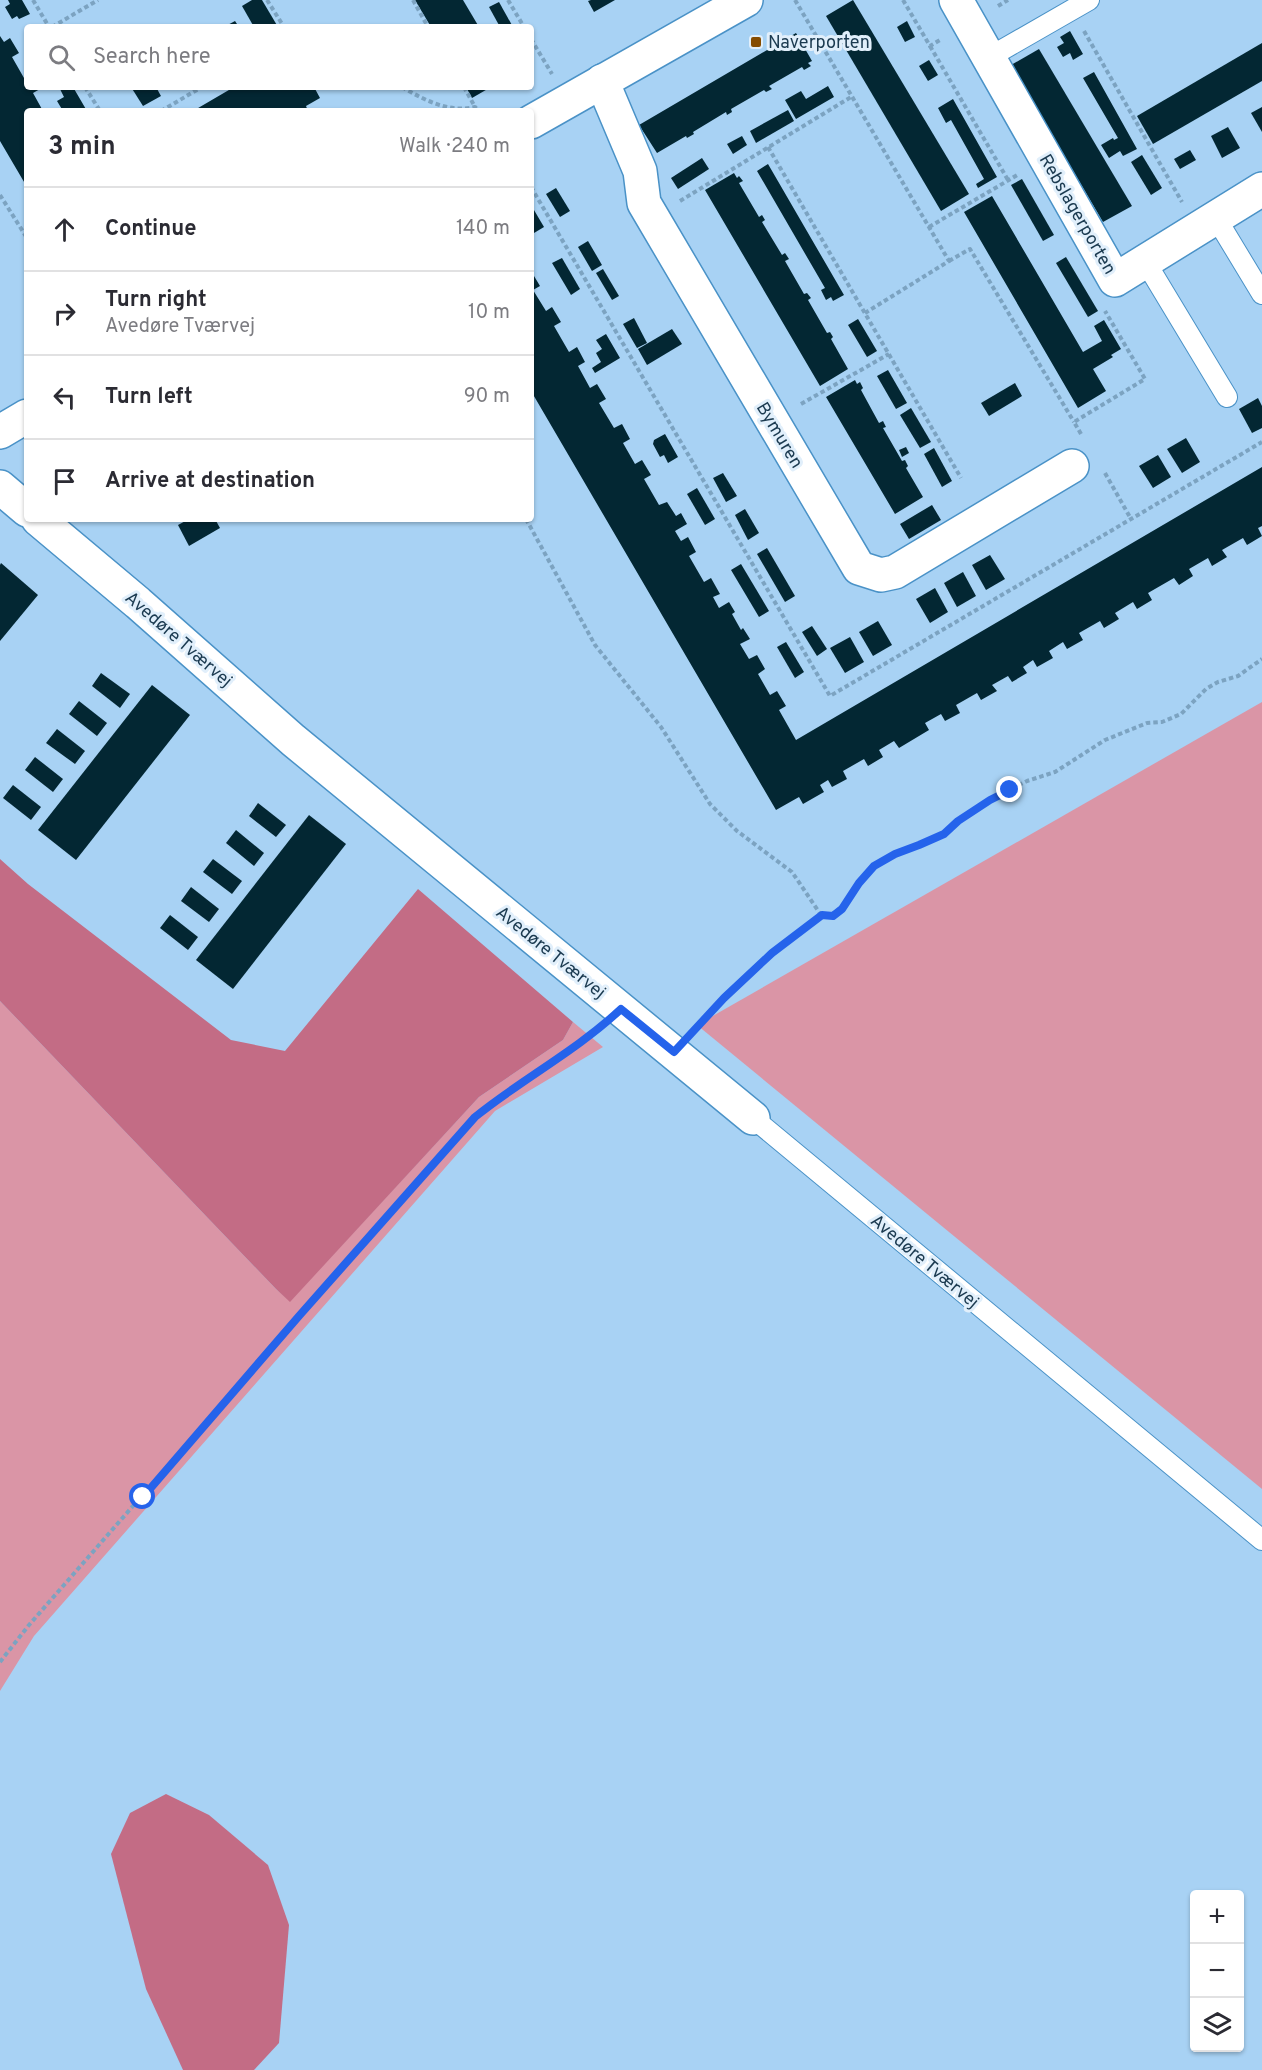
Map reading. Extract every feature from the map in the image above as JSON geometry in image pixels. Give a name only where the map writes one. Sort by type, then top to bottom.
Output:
[{"type":"street","points":[[534,120],[746,0]]},
{"type":"street","name":"Rebslagerporten","points":[[956,0],[1115,280],[1262,189]]},
{"type":"street","name":"Bymuren","points":[[602,81],[640,171],[644,203],[859,568],[881,575],[895,572],[1087,459]]},
{"type":"street","points":[[0,432],[24,418]]},
{"type":"street","points":[[0,487],[24,507]]},
{"type":"street","name":"Avedøre Tværvej","points":[[42,522],[138,603],[293,740],[753,1118]]},
{"type":"lane","points":[[988,58],[1080,5]]},
{"type":"lane","points":[[1207,223],[1262,294]]},
{"type":"lane","points":[[1145,261],[1227,397]]},
{"type":"lane","name":"Avedøre Tværvej","points":[[753,1118],[1262,1540]]},
{"type":"path","points":[[33,0],[48,24]]},
{"type":"path","points":[[55,24],[98,0]]},
{"type":"path","points":[[267,0],[282,24]]},
{"type":"path","points":[[412,0],[426,24]]},
{"type":"path","points":[[508,0],[522,24]]},
{"type":"path","points":[[795,0],[949,261]]},
{"type":"path","points":[[1080,5],[1207,223]]},
{"type":"path","points":[[930,46],[1008,180]]},
{"type":"path","points":[[87,90],[98,108]]},
{"type":"path","points":[[166,108],[197,90]]},
{"type":"path","points":[[408,90],[432,103],[454,108]]},
{"type":"path","points":[[466,90],[476,108]]},
{"type":"path","points":[[652,217],[851,97]]},
{"type":"path","points":[[768,147],[961,478]]},
{"type":"path","points":[[929,227],[1023,172]]},
{"type":"path","points":[[0,195],[24,233]]},
{"type":"path","points":[[866,313],[970,249],[1074,422],[1087,459],[1132,519]]},
{"type":"path","points":[[1074,422],[1145,379],[1104,310]]},
{"type":"path","points":[[772,420],[889,354]]},
{"type":"path","points":[[528,522],[595,645],[662,727],[711,804],[737,831],[792,872],[822,915]]},
{"type":"path","points":[[674,1052],[724,998],[772,953],[822,915],[833,916],[842,909],[859,883],[874,866],[895,854],[944,834],[958,821],[990,800],[1027,781],[1055,772],[1105,740],[1147,723],[1162,722],[1181,714],[1206,689],[1218,682],[1238,676],[1262,659]]},
{"type":"path","points":[[0,1662],[29,1625],[475,1117],[503,1094],[597,1032],[621,1009]]},
{"type":"shaded area","points":[[1262,702],[1262,1489],[697,1025]]},
{"type":"shaded area","points":[[0,859],[28,884],[231,1040],[285,1051],[418,889],[573,1022],[563,1040],[479,1097],[290,1302],[0,1001]]},
{"type":"shaded area","points":[[0,1001],[290,1301],[479,1097],[563,1040],[573,1022],[603,1047],[495,1111],[34,1636],[0,1691]]},
{"type":"shaded area","points":[[166,1794],[209,1815],[268,1865],[289,1925],[279,2043],[254,2070],[183,2070],[146,1989],[111,1854],[130,1813]]},
{"type":"building","points":[[8,0],[22,0],[30,14],[19,19],[17,16],[12,19],[5,7],[10,4]]},
{"type":"building","points":[[252,0],[262,0],[276,24],[252,24],[242,6]]},
{"type":"building","points":[[415,0],[463,0],[477,24],[429,24]]},
{"type":"building","points":[[615,0],[594,12],[588,1]]},
{"type":"building","points":[[853,0],[969,194],[941,211],[826,16]]},
{"type":"building","points":[[499,2],[511,24],[498,24],[489,7]]},
{"type":"building","points":[[907,21],[915,37],[905,42],[897,27]]},
{"type":"building","points":[[1070,31],[1083,54],[1073,60],[1070,53],[1063,57],[1057,47],[1064,43],[1060,37]]},
{"type":"building","points":[[796,33],[812,61],[808,63],[811,66],[804,70],[802,67],[769,86],[772,89],[766,92],[764,90],[731,109],[732,112],[727,115],[726,112],[693,132],[694,134],[687,138],[686,136],[657,153],[639,125]]},
{"type":"building","points":[[0,36],[4,42],[10,38],[19,53],[12,57],[24,78],[24,90],[38,90],[33,93],[41,108],[24,108],[24,182],[0,141]]},
{"type":"building","points":[[1262,43],[1262,81],[1153,144],[1137,116]]},
{"type":"building","points":[[1039,49],[1132,206],[1103,222],[1011,65]]},
{"type":"building","points":[[929,60],[938,75],[928,81],[919,66]]},
{"type":"building","points":[[1094,72],[1137,149],[1123,156],[1120,151],[1109,158],[1101,145],[1113,138],[1114,140],[1118,138],[1083,78]]},
{"type":"building","points":[[828,86],[834,97],[796,119],[785,100],[801,91],[806,99]]},
{"type":"building","points":[[60,90],[75,90],[85,108],[61,108],[57,101],[64,97]]},
{"type":"building","points":[[133,90],[158,90],[161,96],[143,106]]},
{"type":"building","points":[[229,90],[316,90],[320,98],[306,106],[307,108],[198,108]]},
{"type":"building","points":[[468,90],[486,90],[472,98]]},
{"type":"building","points":[[953,99],[997,177],[978,188],[976,184],[984,179],[951,120],[946,123],[938,108]]},
{"type":"building","points":[[1262,107],[1262,132],[1251,113]]},
{"type":"building","points":[[788,110],[794,121],[756,143],[750,131]]},
{"type":"building","points":[[1228,127],[1240,148],[1222,158],[1211,136]]},
{"type":"building","points":[[742,136],[747,145],[733,154],[727,144]]},
{"type":"building","points":[[1190,150],[1196,160],[1180,169],[1174,159]]},
{"type":"building","points":[[1142,155],[1162,188],[1151,195],[1131,162]]},
{"type":"building","points":[[702,158],[709,169],[678,189],[671,178]]},
{"type":"building","points":[[768,164],[844,295],[833,301],[831,297],[826,300],[821,290],[825,288],[757,171]]},
{"type":"building","points":[[734,173],[743,181],[739,183],[759,217],[762,215],[765,220],[762,222],[782,255],[785,253],[789,259],[785,261],[804,294],[807,293],[811,298],[808,300],[827,333],[830,332],[833,337],[831,339],[848,369],[820,386],[705,190]]},
{"type":"building","points":[[1022,179],[1054,235],[1043,241],[1011,185]]},
{"type":"building","points":[[556,188],[570,211],[560,217],[546,194]]},
{"type":"building","points":[[992,196],[1083,352],[1102,341],[1094,326],[1104,320],[1121,349],[1111,355],[1113,357],[1093,369],[1106,391],[1078,408],[964,212]]},
{"type":"building","points":[[534,210],[544,227],[534,233]]},
{"type":"building","points":[[588,241],[602,265],[592,271],[578,247]]},
{"type":"building","points":[[1066,257],[1098,311],[1088,317],[1056,263]]},
{"type":"building","points":[[562,258],[580,289],[571,295],[552,263]]},
{"type":"building","points":[[603,269],[619,296],[612,300],[596,273]]},
{"type":"building","points":[[534,276],[540,286],[534,289]]},
{"type":"building","points":[[534,292],[546,311],[552,307],[561,322],[554,326],[569,352],[577,347],[585,362],[578,366],[590,388],[597,384],[606,399],[599,403],[614,428],[622,424],[630,439],[623,443],[635,464],[642,460],[651,475],[644,479],[659,505],[667,502],[676,516],[681,513],[687,524],[675,531],[681,541],[688,537],[696,552],[689,556],[704,582],[711,578],[720,594],[713,597],[719,608],[729,602],[735,612],[732,614],[741,630],[743,628],[750,639],[740,644],[749,659],[757,655],[765,669],[758,674],[770,695],[777,691],[786,706],[779,710],[796,740],[1262,467],[1262,526],[1258,528],[1262,536],[1247,545],[1243,538],[1222,550],[1227,557],[1212,566],[1208,558],[1189,569],[1193,576],[1179,585],[1174,578],[1148,593],[1152,600],[1137,609],[1133,602],[1115,613],[1119,619],[1104,628],[1100,621],[1079,633],[1083,640],[1067,649],[1063,642],[1049,651],[1053,658],[1037,667],[1033,660],[1023,667],[1027,673],[1012,682],[1008,676],[992,685],[997,691],[981,700],[977,693],[956,705],[960,713],[945,721],[941,714],[925,723],[929,730],[899,748],[894,741],[879,750],[883,757],[868,766],[864,759],[843,771],[847,779],[832,787],[828,780],[820,785],[824,792],[803,804],[799,797],[776,810],[534,396]]},
{"type":"building","points":[[634,318],[647,343],[637,348],[623,324]]},
{"type":"building","points":[[858,319],[877,351],[867,357],[848,325]]},
{"type":"building","points":[[672,329],[682,344],[647,365],[638,349]]},
{"type":"building","points":[[606,334],[620,358],[595,373],[592,368],[601,362],[596,353],[602,349],[596,340]]},
{"type":"building","points":[[888,370],[907,403],[896,409],[877,376]]},
{"type":"building","points":[[855,380],[857,384],[860,382],[863,388],[861,390],[879,423],[883,421],[886,427],[883,428],[902,461],[905,460],[908,466],[906,468],[923,497],[895,514],[826,397]]},
{"type":"building","points":[[1015,383],[1022,396],[989,416],[981,403]]},
{"type":"building","points":[[1258,398],[1262,406],[1262,428],[1252,433],[1239,409]]},
{"type":"building","points":[[911,408],[931,442],[920,448],[900,415]]},
{"type":"building","points":[[665,434],[678,457],[668,463],[664,455],[660,457],[653,444],[654,440]]},
{"type":"building","points":[[1186,438],[1200,462],[1182,473],[1167,449]]},
{"type":"building","points":[[906,447],[909,453],[902,457],[899,450]]},
{"type":"building","points":[[934,448],[952,481],[942,487],[924,454]]},
{"type":"building","points":[[1158,455],[1171,477],[1153,488],[1139,466]]},
{"type":"building","points":[[723,473],[737,496],[726,502],[713,478]]},
{"type":"building","points":[[697,488],[715,519],[705,525],[687,494]]},
{"type":"building","points":[[932,505],[941,520],[909,539],[900,524]]},
{"type":"building","points":[[745,509],[759,533],[748,540],[735,515]]},
{"type":"building","points":[[184,522],[217,522],[220,528],[189,546],[178,525]]},
{"type":"building","points":[[767,548],[795,596],[785,602],[757,554]]},
{"type":"building","points":[[990,555],[1005,579],[986,590],[972,565]]},
{"type":"building","points":[[1,563],[38,595],[0,641],[0,565]]},
{"type":"building","points":[[741,564],[769,611],[759,617],[731,570]]},
{"type":"building","points":[[963,572],[976,596],[957,607],[944,583]]},
{"type":"building","points":[[935,588],[948,612],[930,623],[916,599]]},
{"type":"building","points":[[878,621],[892,645],[873,656],[859,632]]},
{"type":"building","points":[[812,626],[827,649],[817,656],[802,632]]},
{"type":"building","points":[[850,637],[864,662],[845,673],[830,648]]},
{"type":"building","points":[[786,642],[804,672],[795,678],[777,647]]},
{"type":"building","points":[[101,673],[130,694],[120,708],[92,686]]},
{"type":"building","points":[[152,685],[190,715],[76,860],[38,830]]},
{"type":"building","points":[[79,701],[107,723],[97,736],[69,714]]},
{"type":"building","points":[[57,729],[85,751],[75,764],[46,743]]},
{"type":"building","points":[[35,757],[63,779],[53,792],[25,770]]},
{"type":"building","points":[[13,785],[41,807],[31,820],[3,798]]},
{"type":"building","points":[[258,803],[286,825],[276,837],[249,816]]},
{"type":"building","points":[[309,815],[346,844],[233,989],[196,960]]},
{"type":"building","points":[[236,830],[264,853],[254,866],[226,843]]},
{"type":"building","points":[[213,859],[242,881],[232,894],[203,872]]},
{"type":"building","points":[[191,887],[219,909],[209,922],[181,901]]},
{"type":"building","points":[[170,915],[198,937],[188,950],[160,928]]},
{"type":"place","name":"Naverporten","points":[[756,42]]},
{"type":"route","points":[[143,1497],[475,1117],[503,1094],[597,1032],[621,1009],[674,1052],[724,998],[772,953],[822,915],[833,916],[842,909],[859,883],[874,866],[895,854],[944,834],[958,821],[1010,790]]}]
